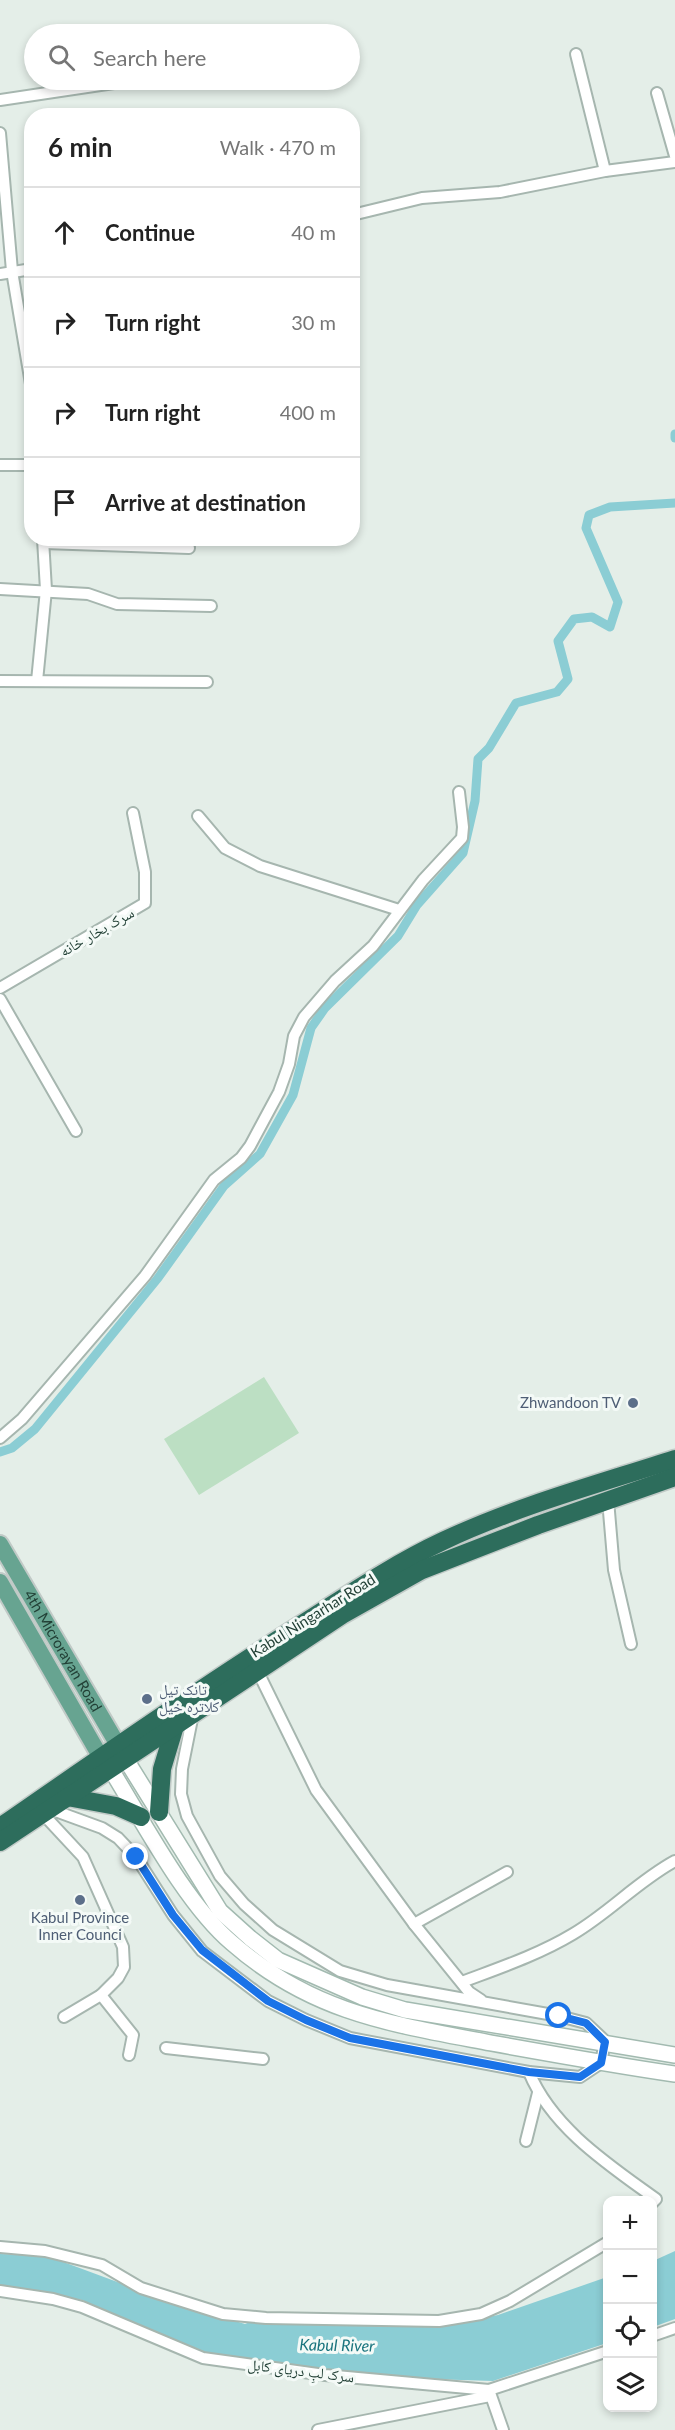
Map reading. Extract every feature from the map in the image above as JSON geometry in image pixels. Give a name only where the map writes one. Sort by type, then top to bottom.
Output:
[{"type":"highway","name":"Kabul Ningarhar Road","points":[[0,1827],[112,1757],[356,1590],[443,1541],[494,1520],[675,1459]]},
{"type":"highway","name":"Kabul Ningarhar Road","points":[[0,1842],[67,1797],[112,1757],[175,1726],[342,1615],[422,1570],[675,1477]]},
{"type":"highway","points":[[67,1797],[150,1815],[175,1726]]},
{"type":"main road","name":"4th Microrayan Road","points":[[0,1544],[112,1757]]},
{"type":"main road","name":"4th Microrayan Road","points":[[0,1582],[112,1757]]},
{"type":"main road","points":[[112,1757],[150,1815],[220,1911],[278,1960],[362,1997],[405,2010],[675,2055]]},
{"type":"main road","points":[[150,1815],[198,1908],[231,1943],[280,1979],[351,2013],[402,2027],[675,2074]]},
{"type":"street","points":[[576,54],[605,171]]},
{"type":"street","points":[[0,100],[67,90]]},
{"type":"street","points":[[657,93],[675,156]]},
{"type":"street","points":[[0,133],[12,271],[24,342]]},
{"type":"street","points":[[360,213],[422,198],[501,192],[605,171],[675,162]]},
{"type":"street","points":[[0,274],[24,270]]},
{"type":"street","points":[[0,465],[24,465]]},
{"type":"street","points":[[37,681],[46,590],[44,546]]},
{"type":"street","points":[[148,546],[189,548]]},
{"type":"street","points":[[0,589],[88,594],[117,604],[211,606]]},
{"type":"street","points":[[0,681],[207,682]]},
{"type":"street","points":[[0,1438],[22,1419],[98,1327],[145,1276],[214,1180],[241,1158],[250,1146],[279,1092],[289,1064],[294,1036],[304,1017],[335,981],[373,946],[399,910],[462,838],[464,827],[459,792]]},
{"type":"street","name":"سرک بخار خانه","points":[[0,988],[145,903],[145,872],[134,813]]},
{"type":"street","points":[[198,816],[225,848],[260,866],[399,910]]},
{"type":"street","points":[[0,999],[76,1131]]},
{"type":"street","points":[[608,1500],[614,1570],[631,1644]]},
{"type":"street","points":[[258,1672],[316,1790],[414,1924],[469,1992],[486,2002]]},
{"type":"street","points":[[46,1812],[102,1828],[118,1839],[136,1857],[186,1933],[202,1950],[268,2001],[350,2038],[529,2072],[580,2077],[601,2063],[605,2042],[586,2023],[486,2002],[387,1985],[340,1971],[273,1930],[244,1904],[220,1876],[187,1816],[181,1794],[182,1769],[193,1714]]},
{"type":"street","points":[[46,1812],[82,1857],[123,1947],[124,1967],[101,1995],[64,2017]]},
{"type":"street","points":[[462,1982],[574,1934],[646,1878],[675,1861]]},
{"type":"street","points":[[414,1924],[507,1872]]},
{"type":"street","points":[[101,1995],[133,2035],[129,2055]]},
{"type":"street","points":[[166,2048],[263,2059]]},
{"type":"street","points":[[529,2072],[537,2092],[547,2106],[599,2158],[652,2196]]},
{"type":"street","points":[[526,2141],[537,2092]]},
{"type":"street","points":[[0,2247],[45,2251],[102,2265],[141,2288],[223,2314],[266,2318],[439,2321],[481,2314],[510,2301],[603,2245]]},
{"type":"street","name":"سرک لبِ دریای کابل","points":[[0,2291],[53,2299],[82,2307],[203,2358],[326,2375],[490,2393],[603,2353]]},
{"type":"street","points":[[657,2334],[675,2328]]},
{"type":"street","points":[[318,2430],[490,2393],[503,2430]]},
{"type":"green space","points":[[264,1377],[299,1433],[199,1495],[164,1439]]},
{"type":"water","points":[[675,2251],[675,2319],[657,2326],[657,2304],[657,2259]]},
{"type":"water","name":"Kabul River","points":[[0,2254],[40,2255],[166,2300],[245,2324],[250,2322],[251,2318],[441,2326],[498,2315],[603,2278],[603,2344],[493,2381],[398,2378],[326,2371],[203,2353],[157,2335],[82,2300],[0,2287]]},
{"type":"waterway","points":[[0,1452],[12,1448],[35,1429],[158,1278],[224,1186],[260,1154],[293,1095],[311,1028],[325,1008],[398,936],[417,905],[463,853],[475,801],[478,759],[489,748],[516,703],[557,692],[568,679],[558,641],[574,619],[592,617],[610,627],[618,602],[586,528],[589,515],[610,507],[675,503]]},
{"type":"place","name":"Zhwandoon TV","points":[[633,1403]]},
{"type":"place","name":"تانک تیل کلاتره خیل","points":[[147,1699]]},
{"type":"place","name":"Kabul Province Inner Counci","points":[[80,1900]]},
{"type":"route","points":[[136,1857],[173,1915],[202,1950],[268,2001],[350,2038],[529,2072],[568,2078],[586,2075],[601,2063],[605,2042],[597,2031],[586,2023],[559,2016]]}]
